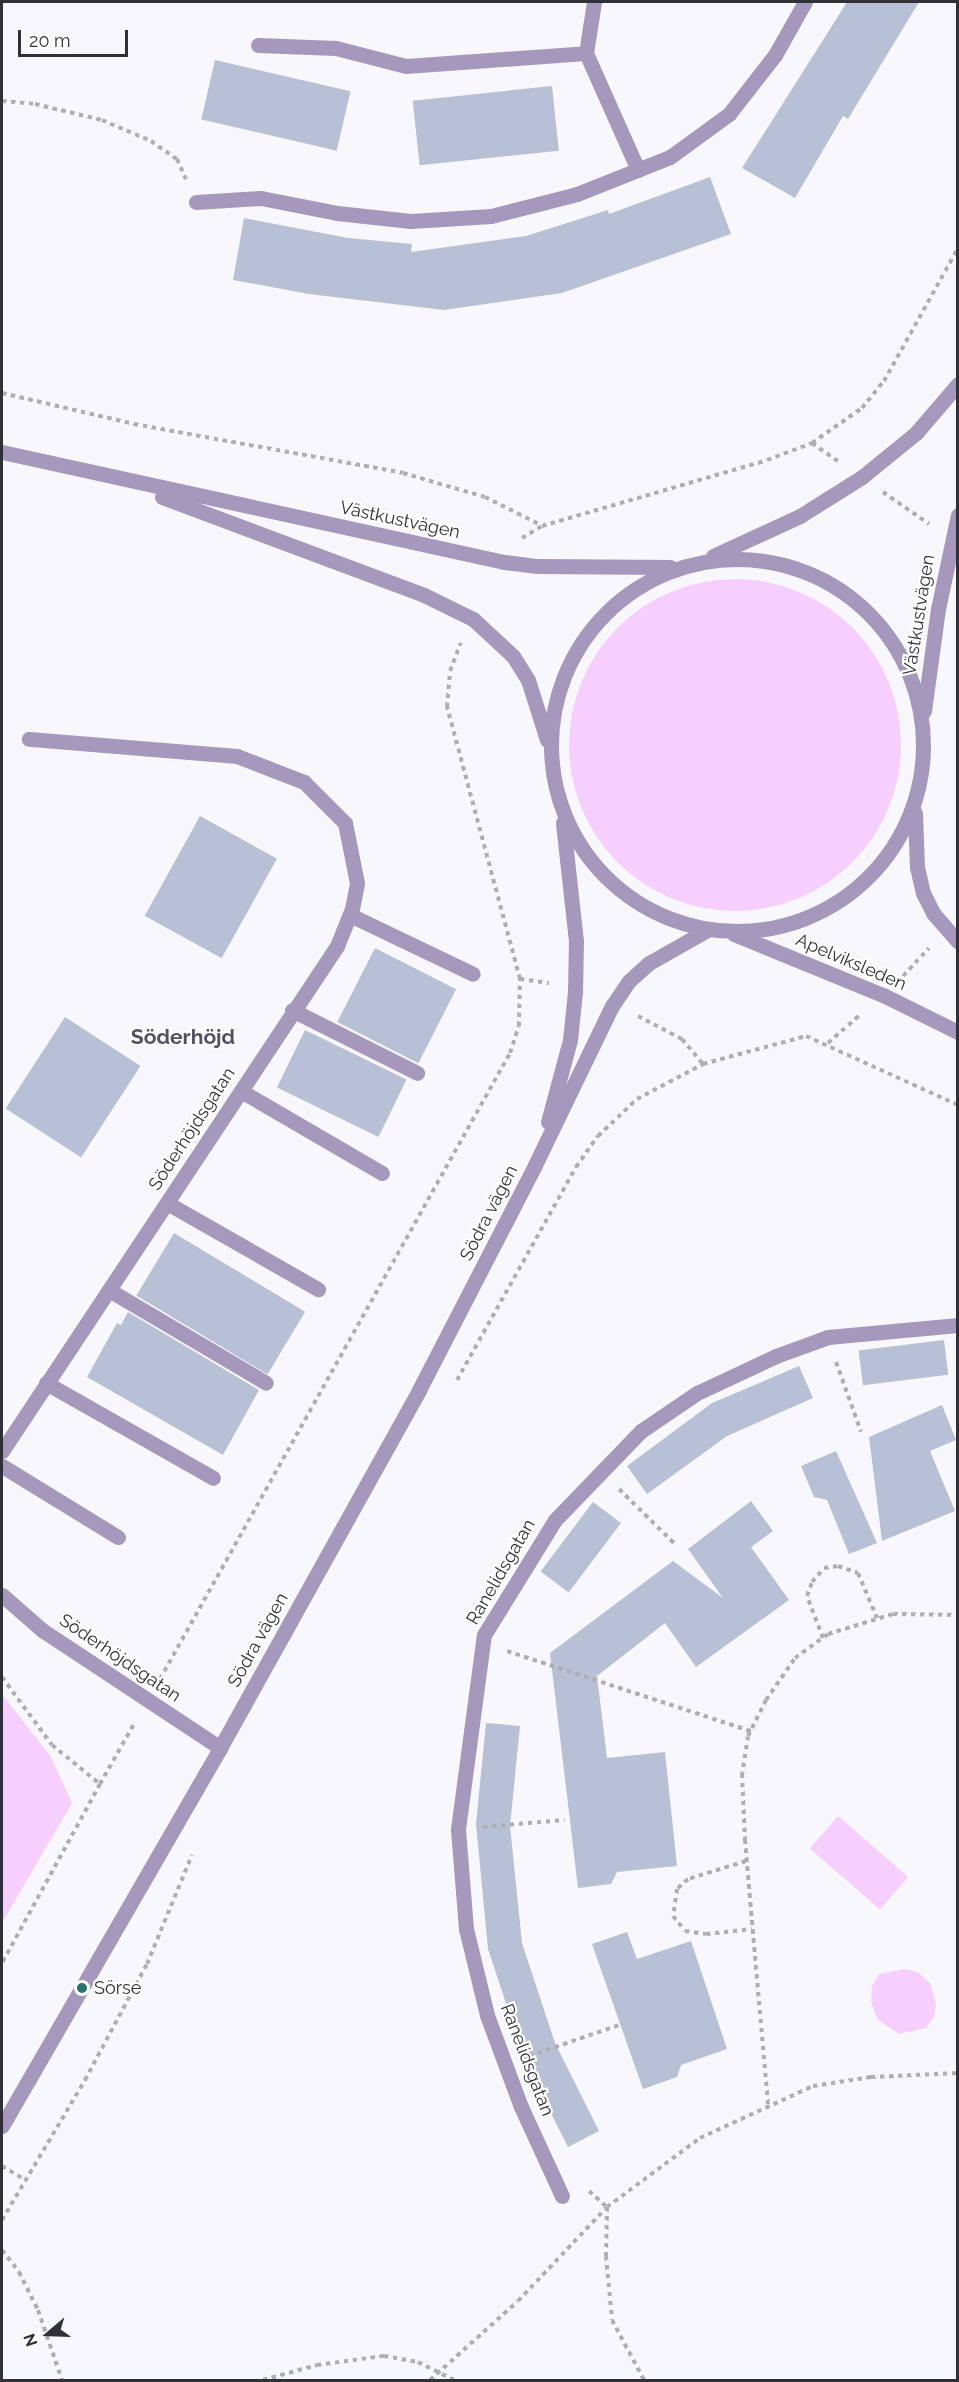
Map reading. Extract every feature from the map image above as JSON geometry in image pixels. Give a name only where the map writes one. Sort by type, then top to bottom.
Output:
[{"type":"street","points":[[594,2],[586,52],[638,170]]},
{"type":"street","points":[[196,202],[261,198],[337,213],[411,221],[491,216],[577,194],[670,157],[729,114],[775,56],[805,2]]},
{"type":"street","points":[[258,45],[336,48],[406,66],[586,52]]},
{"type":"street","points":[[915,802],[891,850],[867,879],[837,903],[802,920],[765,929],[728,931],[710,929],[664,916],[615,885],[578,841],[559,799],[551,754],[555,708],[562,683],[585,638],[619,601],[639,586],[800,516],[862,477],[916,433],[957,384]]},
{"type":"street","name":"Västkustvägen","points":[[2,452],[115,479],[504,562],[538,566],[680,567]]},
{"type":"street","name":"Västkustvägen","points":[[115,479],[424,595],[473,620],[513,656],[528,680],[551,754]]},
{"type":"street","name":"Västkustvägen","points":[[922,723],[951,539],[957,515]]},
{"type":"street","points":[[698,562],[763,560],[815,575],[839,588],[861,605],[896,646],[918,696],[922,723],[923,758],[915,802],[916,867],[923,893],[933,913],[957,942]]},
{"type":"street","name":"Söderhöjdsgatan","points":[[2,1450],[241,1091],[292,1010],[337,946],[350,915],[357,883],[345,823],[304,782],[237,756],[29,740]]},
{"type":"street","name":"Södra vägen","points":[[535,1165],[570,1040],[574,992],[573,900],[559,799]]},
{"type":"street","points":[[350,915],[473,974]]},
{"type":"street","name":"Södra vägen","points":[[2,2126],[220,1748],[419,1390],[535,1165],[612,1006],[629,981],[649,963],[710,929]]},
{"type":"street","name":"Apelviksleden","points":[[728,931],[883,995],[957,1032]]},
{"type":"street","points":[[292,1010],[417,1073]]},
{"type":"street","points":[[241,1091],[382,1173]]},
{"type":"street","points":[[167,1203],[318,1289]]},
{"type":"street","points":[[109,1290],[266,1383]]},
{"type":"street","name":"Ranelidsgatan","points":[[562,2196],[505,2064],[487,2015],[466,1929],[458,1829],[483,1643],[555,1520],[641,1431],[697,1393],[776,1356],[828,1337],[957,1325]]},
{"type":"street","points":[[46,1383],[213,1478]]},
{"type":"street","points":[[2,1466],[118,1537]]},
{"type":"street","name":"Söderhöjdsgatan","points":[[2,1595],[42,1630],[220,1748]]},
{"type":"path","points":[[2,101],[35,104],[102,120],[151,141],[177,159],[196,202]]},
{"type":"path","points":[[504,562],[519,540],[542,526],[767,460],[812,443],[861,408],[884,381],[957,248]]},
{"type":"path","points":[[2,393],[134,424],[403,473],[485,497],[542,526]]},
{"type":"path","points":[[812,443],[951,539]]},
{"type":"path","points":[[2,1963],[510,1053],[519,1026],[520,979],[447,707],[450,671],[473,620]]},
{"type":"path","points":[[520,979],[574,992]]},
{"type":"path","points":[[612,1006],[682,1039],[703,1064]]},
{"type":"path","points":[[455,1383],[576,1167],[598,1136],[637,1100],[703,1064],[806,1036],[957,1106]]},
{"type":"path","points":[[828,1337],[861,1432]]},
{"type":"path","points":[[600,1471],[674,1543]]},
{"type":"path","points":[[823,1638],[807,1596],[812,1582],[825,1568],[838,1566],[858,1573],[877,1618]]},
{"type":"path","points":[[768,2104],[746,1861],[742,1776],[751,1731],[766,1700],[795,1658],[823,1638],[893,1614],[957,1614]]},
{"type":"path","points":[[483,1643],[751,1731]]},
{"type":"path","points":[[2,1677],[52,1746],[100,1784]]},
{"type":"path","points":[[458,1829],[566,1820]]},
{"type":"path","points":[[2,2220],[24,2179],[85,2080],[147,1964],[195,1848]]},
{"type":"path","points":[[746,1861],[688,1879],[677,1889],[672,1903],[673,1916],[686,1931],[706,1934],[752,1929]]},
{"type":"path","points":[[505,2064],[619,2025]]},
{"type":"path","points":[[430,2380],[518,2301],[607,2207],[700,2138],[768,2104],[813,2086],[871,2077],[957,2073]]},
{"type":"path","points":[[2,2166],[24,2179]]},
{"type":"path","points":[[607,2207],[606,2256],[612,2320],[644,2380]]},
{"type":"path","points":[[2,2250],[19,2272],[38,2310],[62,2380]]},
{"type":"path","points":[[263,2380],[317,2365],[384,2356],[440,2370],[454,2380]]},
{"type":"shaded area","points":[[735,579],[783,586],[798,592],[827,607],[852,628],[873,653],[888,682],[894,697],[901,745],[894,793],[888,808],[873,837],[852,862],[827,883],[798,898],[783,904],[735,911],[687,904],[672,898],[643,883],[618,862],[597,837],[582,808],[576,793],[569,745],[576,697],[582,682],[597,653],[618,628],[643,607],[672,592],[687,586]]},
{"type":"shaded area","points":[[2,1694],[51,1757],[72,1803],[2,1923]]},
{"type":"shaded area","points":[[838,1816],[908,1877],[880,1909],[810,1848]]},
{"type":"shaded area","points":[[905,1969],[919,1973],[930,1983],[936,2004],[934,2017],[926,2028],[899,2034],[877,2019],[871,2001],[872,1986],[879,1974]]},
{"type":"building","points":[[847,2],[919,2],[848,119],[843,116],[795,198],[742,168]]},
{"type":"building","points":[[215,60],[350,91],[337,151],[201,119]]},
{"type":"building","points":[[552,86],[559,151],[420,165],[413,101]]},
{"type":"building","points":[[710,177],[731,234],[562,293],[444,310],[309,294],[233,280],[244,218],[348,238],[412,244],[411,252],[526,236],[608,210],[609,214]]},
{"type":"building","points":[[200,816],[277,859],[222,958],[145,916]]},
{"type":"building","points":[[375,948],[456,989],[418,1063],[337,1022]]},
{"type":"building","points":[[65,1017],[140,1066],[81,1157],[6,1108]]},
{"type":"building","points":[[305,1030],[407,1080],[379,1137],[277,1088]]},
{"type":"building","points":[[174,1233],[305,1312],[268,1374],[136,1296]]},
{"type":"building","points":[[128,1312],[259,1390],[223,1455],[87,1377],[117,1323],[121,1325]]},
{"type":"building","points":[[944,1340],[948,1375],[863,1385],[859,1350]]},
{"type":"building","points":[[799,1366],[813,1398],[727,1436],[647,1494],[627,1466],[712,1403]]},
{"type":"building","points":[[942,1405],[956,1440],[930,1451],[955,1511],[882,1541],[869,1437]]},
{"type":"building","points":[[836,1451],[877,1543],[849,1554],[827,1500],[814,1497],[801,1466]]},
{"type":"building","points":[[751,1501],[773,1531],[751,1547],[789,1600],[696,1667],[665,1623],[597,1676],[607,1758],[665,1752],[677,1866],[617,1872],[611,1884],[578,1888],[550,1653],[673,1561],[723,1598],[688,1549]]},
{"type":"building","points":[[593,1502],[621,1523],[569,1593],[541,1571]]},
{"type":"building","points":[[486,1723],[520,1726],[510,1826],[522,1943],[555,2043],[599,2131],[568,2147],[526,2064],[488,1949],[476,1824]]},
{"type":"building","points":[[627,1932],[637,1959],[691,1941],[727,2049],[681,2065],[677,2077],[643,2089],[592,1944]]},
{"type":"place","name":"Sörse","points":[[82,1988]]},
{"type":"district","name":"Söderhöjd","points":[[183,1037]]}]
